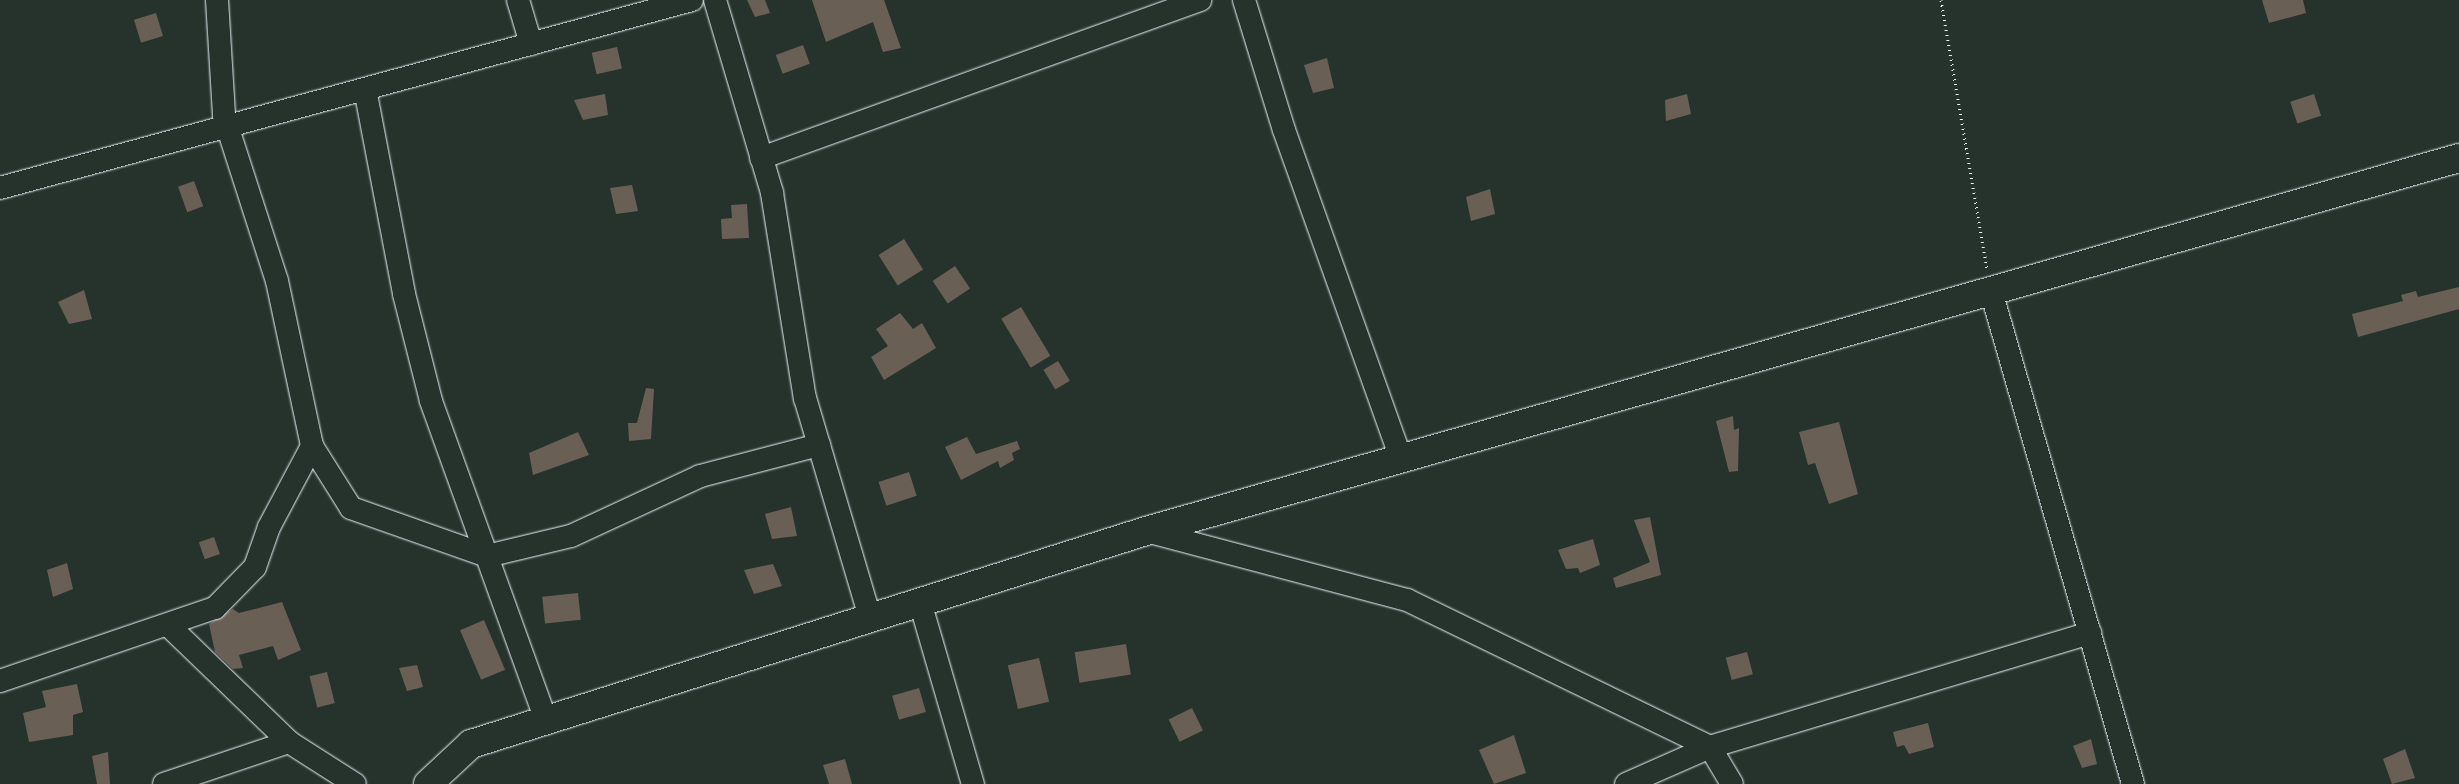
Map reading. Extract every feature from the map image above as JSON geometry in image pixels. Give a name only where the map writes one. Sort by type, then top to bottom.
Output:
[{"type":"main road","points":[[428,784],[471,744],[1146,532],[2459,158]]},
{"type":"street","points":[[217,0],[227,126],[277,281],[312,446],[351,508],[487,556],[571,536],[700,476],[819,445]]},
{"type":"street","points":[[518,0],[531,44]]},
{"type":"street","points":[[0,188],[692,0]]},
{"type":"street","points":[[715,0],[772,194],[805,398],[870,618]]},
{"type":"street","points":[[762,158],[1200,0]]},
{"type":"street","points":[[1244,0],[1284,130],[1400,459]]},
{"type":"street","points":[[365,89],[404,294],[431,401],[546,720]]},
{"type":"street","points":[[1991,291],[2133,784]]},
{"type":"street","points":[[0,681],[215,608],[255,567],[269,527],[312,446]]},
{"type":"street","points":[[1146,532],[1407,600],[1710,747],[1732,784]]},
{"type":"street","points":[[920,602],[973,784]]},
{"type":"street","points":[[168,625],[289,742],[355,784]]},
{"type":"street","points":[[1626,784],[1710,747],[2090,633]]},
{"type":"street","points":[[164,784],[289,742]]},
{"type":"path","points":[[1942,0],[1991,291]]},
{"type":"building","points":[[747,0],[765,0],[770,13],[755,17]]},
{"type":"building","points":[[812,0],[884,0],[901,48],[883,52],[873,22],[826,42]]},
{"type":"building","points":[[2262,0],[2303,0],[2306,13],[2269,23]]},
{"type":"building","points":[[156,13],[163,36],[141,43],[134,20]]},
{"type":"building","points":[[803,45],[810,64],[783,74],[776,55]]},
{"type":"building","points":[[617,47],[622,68],[597,74],[592,53]]},
{"type":"building","points":[[1327,58],[1334,88],[1313,93],[1304,65]]},
{"type":"building","points":[[605,94],[608,115],[583,120],[574,100]]},
{"type":"building","points":[[1687,94],[1691,114],[1666,121],[1665,100]]},
{"type":"building","points":[[2314,94],[2321,116],[2297,124],[2290,102]]},
{"type":"building","points":[[194,181],[203,206],[187,212],[178,187]]},
{"type":"building","points":[[632,185],[638,211],[616,214],[610,188]]},
{"type":"building","points":[[1490,189],[1495,214],[1471,221],[1466,197]]},
{"type":"building","points":[[747,204],[749,238],[722,239],[721,219],[732,218],[731,205]]},
{"type":"building","points":[[904,239],[923,270],[898,285],[879,255]]},
{"type":"building","points":[[955,266],[970,288],[948,303],[933,281]]},
{"type":"building","points":[[2459,287],[2459,309],[2358,337],[2352,314],[2403,301],[2401,295],[2416,291],[2418,297]]},
{"type":"building","points":[[84,290],[92,319],[69,324],[58,302]]},
{"type":"building","points":[[1021,307],[1050,356],[1031,368],[1001,319]]},
{"type":"building","points":[[900,313],[913,329],[922,323],[936,348],[884,380],[871,357],[888,346],[876,329]]},
{"type":"building","points":[[1058,361],[1070,381],[1055,389],[1043,370]]},
{"type":"building","points":[[646,388],[654,389],[651,439],[629,441],[628,423],[637,423]]},
{"type":"building","points":[[1733,416],[1734,430],[1739,428],[1738,471],[1729,472],[1716,421]]},
{"type":"building","points":[[1839,422],[1858,494],[1829,504],[1815,463],[1808,465],[1799,432]]},
{"type":"building","points":[[578,432],[589,455],[533,475],[529,453]]},
{"type":"building","points":[[967,437],[976,454],[1017,441],[1020,449],[1012,453],[1014,460],[1000,468],[998,461],[961,480],[945,447]]},
{"type":"building","points":[[909,472],[917,496],[886,506],[879,482]]},
{"type":"building","points":[[791,507],[797,536],[772,539],[765,514]]},
{"type":"building","points":[[1650,517],[1661,575],[1616,588],[1613,578],[1650,562],[1634,520]]},
{"type":"building","points":[[214,537],[220,554],[205,559],[199,542]]},
{"type":"building","points":[[1593,539],[1600,565],[1580,573],[1578,568],[1566,569],[1558,550]]},
{"type":"building","points":[[67,563],[73,589],[53,597],[47,570]]},
{"type":"building","points":[[773,564],[782,586],[754,594],[744,570]]},
{"type":"building","points":[[578,593],[581,620],[545,624],[542,597]]},
{"type":"building","points":[[282,602],[301,650],[278,660],[273,646],[239,655],[243,668],[233,669],[215,652],[209,624],[233,609],[239,613]]},
{"type":"building","points":[[484,620],[505,670],[481,680],[460,630]]},
{"type":"building","points":[[1126,644],[1131,675],[1079,683],[1075,652]]},
{"type":"building","points":[[1747,652],[1753,674],[1732,680],[1726,658]]},
{"type":"building","points":[[1039,658],[1049,702],[1018,709],[1008,665]]},
{"type":"building","points":[[417,665],[423,687],[407,691],[399,668]]},
{"type":"building","points":[[327,672],[335,703],[317,707],[310,676]]},
{"type":"building","points":[[77,684],[83,712],[73,715],[73,735],[29,742],[23,713],[46,707],[42,691]]},
{"type":"building","points":[[919,688],[926,712],[899,720],[892,696]]},
{"type":"building","points":[[1192,708],[1203,730],[1180,742],[1169,719]]},
{"type":"building","points":[[1928,723],[1934,747],[1909,754],[1904,745],[1897,747],[1893,732]]},
{"type":"building","points":[[1514,735],[1526,773],[1494,784],[1479,750]]},
{"type":"building","points":[[2091,739],[2097,764],[2082,768],[2073,746]]},
{"type":"building","points":[[2405,749],[2415,778],[2392,784],[2383,759]]},
{"type":"building","points":[[108,752],[110,784],[97,784],[92,756]]},
{"type":"building","points":[[845,759],[852,784],[829,784],[823,765]]}]
